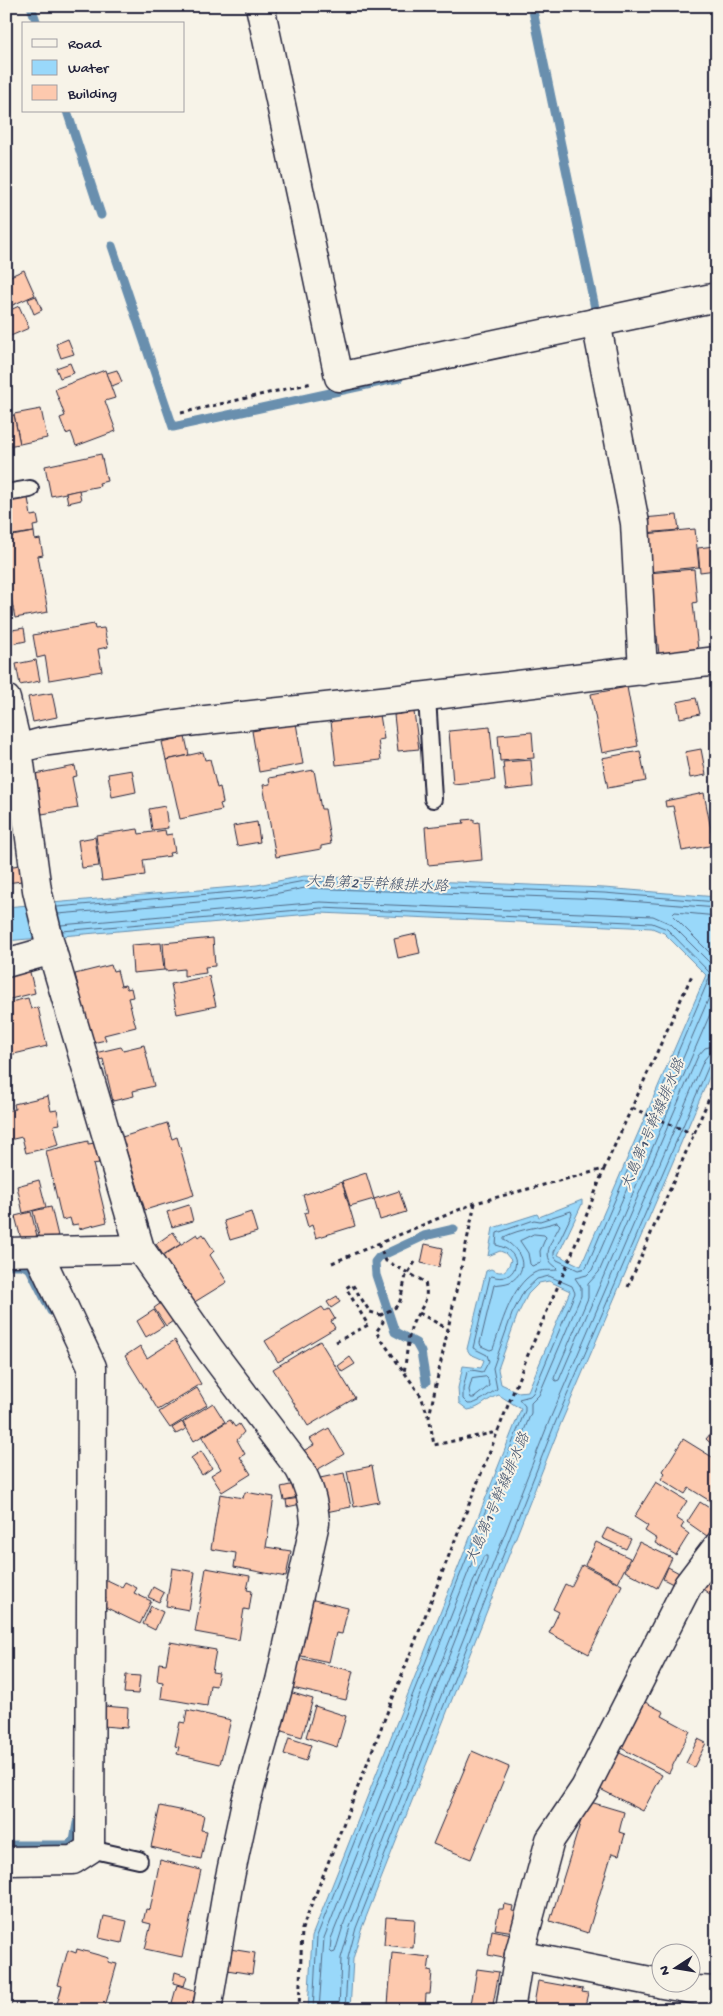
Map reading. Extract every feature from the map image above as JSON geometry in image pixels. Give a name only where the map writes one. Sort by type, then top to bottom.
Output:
[{"type":"street","points":[[260,6],[339,377],[717,297]]},
{"type":"street","points":[[596,322],[635,523],[643,670]]},
{"type":"street","points":[[18,749],[43,742],[197,721],[427,696],[717,661]]},
{"type":"street","points":[[6,699],[18,749],[37,890],[51,947],[140,1250],[211,1351],[299,1468],[308,1483],[314,1506],[315,1523],[280,1681],[246,1802],[228,1886],[207,2010]]},
{"type":"street","points":[[6,963],[51,947]]},
{"type":"street","points":[[6,1252],[140,1250]]},
{"type":"street","points":[[6,1861],[73,1860],[90,1849],[92,1367],[38,1252]]},
{"type":"street","points":[[510,2010],[519,1955],[550,1840],[584,1788],[688,1585],[717,1547]]},
{"type":"street","points":[[519,1955],[650,1981]]},
{"type":"street","points":[[700,1990],[717,1990]]},
{"type":"lane","points":[[6,493],[30,489]]},
{"type":"lane","points":[[427,696],[433,799]]},
{"type":"lane","points":[[90,1849],[139,1860]]},
{"type":"path","points":[[180,413],[339,377]]},
{"type":"path","points":[[299,2010],[302,1929],[516,1383],[571,1256],[604,1169],[692,975]]},
{"type":"path","points":[[628,1287],[692,1134],[717,1080]]},
{"type":"path","points":[[632,1108],[692,1134]]},
{"type":"path","points":[[332,1263],[475,1203],[604,1169]]},
{"type":"path","points":[[429,1417],[475,1203]]},
{"type":"path","points":[[378,1244],[386,1261],[425,1282],[427,1299],[412,1326],[404,1372]]},
{"type":"path","points":[[336,1342],[368,1324],[346,1288],[352,1284],[370,1312],[383,1314],[394,1308],[400,1301],[408,1274],[415,1262]]},
{"type":"path","points":[[419,1313],[448,1329]]},
{"type":"path","points":[[383,1314],[383,1322],[376,1332],[421,1396],[429,1417],[434,1445],[497,1432]]},
{"type":"water","points":[[304,876],[604,888],[717,897],[717,1059],[561,1423],[361,1930],[353,1959],[350,2010],[308,2010],[312,1936],[521,1409],[499,1395],[468,1410],[459,1403],[458,1388],[463,1366],[481,1368],[484,1360],[470,1354],[467,1349],[486,1271],[491,1269],[498,1272],[504,1271],[511,1260],[505,1253],[500,1251],[488,1256],[493,1228],[537,1214],[539,1217],[582,1200],[582,1204],[558,1255],[581,1266],[706,975],[664,933],[652,928],[321,913],[6,941],[6,907],[257,885]],"holes":[[[549,1281],[570,1291],[528,1391],[518,1392],[501,1384],[498,1369],[517,1316],[528,1294],[539,1283]]]},
{"type":"building","points":[[24,270],[35,295],[6,308],[6,278]]},
{"type":"building","points":[[36,296],[42,310],[34,314],[28,299]]},
{"type":"building","points":[[19,306],[29,328],[6,338],[6,312]]},
{"type":"building","points":[[68,339],[74,354],[61,358],[56,344]]},
{"type":"building","points":[[70,363],[74,373],[60,378],[56,368]]},
{"type":"building","points":[[105,370],[115,398],[105,401],[116,431],[76,446],[71,432],[66,434],[60,418],[65,416],[55,389]]},
{"type":"building","points":[[117,370],[122,382],[112,386],[107,373]]},
{"type":"building","points":[[41,409],[47,438],[20,444],[14,414]]},
{"type":"building","points":[[14,415],[20,444],[6,446],[6,417]]},
{"type":"building","points":[[101,454],[107,481],[99,483],[100,486],[51,496],[45,466]]},
{"type":"building","points":[[79,490],[81,500],[68,503],[66,493]]},
{"type":"building","points":[[28,498],[31,516],[37,515],[39,525],[33,526],[34,532],[6,536],[6,502]]},
{"type":"building","points":[[677,515],[679,530],[644,533],[643,518]]},
{"type":"building","points":[[695,529],[699,567],[648,572],[645,534]]},
{"type":"building","points":[[34,532],[35,540],[40,539],[43,555],[38,556],[48,612],[15,618],[9,587],[6,588],[6,537]]},
{"type":"building","points":[[714,546],[716,570],[700,572],[698,548]]},
{"type":"building","points":[[694,569],[697,602],[693,603],[698,650],[659,654],[657,636],[653,636],[648,573]]},
{"type":"building","points":[[94,624],[95,629],[104,628],[108,647],[98,649],[102,671],[49,680],[45,656],[37,658],[33,635]]},
{"type":"building","points":[[24,628],[26,641],[7,645],[6,631]]},
{"type":"building","points":[[36,660],[40,681],[20,685],[16,664]]},
{"type":"building","points":[[627,687],[638,746],[602,753],[591,694]]},
{"type":"building","points":[[52,693],[57,717],[33,722],[28,697]]},
{"type":"building","points":[[696,698],[700,714],[680,718],[677,702]]},
{"type":"building","points":[[414,712],[419,749],[398,751],[394,715]]},
{"type":"building","points":[[380,715],[384,739],[378,740],[381,760],[336,765],[331,721]]},
{"type":"building","points":[[296,723],[303,764],[259,772],[252,731]]},
{"type":"building","points":[[490,727],[495,780],[453,784],[449,731]]},
{"type":"building","points":[[532,732],[534,758],[500,761],[498,735]]},
{"type":"building","points":[[185,737],[189,755],[166,760],[162,742]]},
{"type":"building","points":[[701,749],[706,775],[690,778],[685,752]]},
{"type":"building","points":[[640,751],[646,781],[608,788],[602,758]]},
{"type":"building","points":[[203,752],[205,760],[210,759],[217,788],[220,787],[223,803],[220,804],[222,810],[180,819],[167,760]]},
{"type":"building","points":[[531,760],[533,787],[506,790],[503,762]]},
{"type":"building","points":[[75,766],[77,776],[72,777],[78,808],[42,814],[35,774]]},
{"type":"building","points":[[132,770],[136,792],[112,797],[108,774]]},
{"type":"building","points":[[314,770],[321,809],[325,809],[331,844],[321,846],[321,849],[276,857],[263,785],[270,784],[269,778]]},
{"type":"building","points":[[704,793],[714,845],[682,851],[673,806],[666,807],[665,801]]},
{"type":"building","points":[[165,806],[168,828],[152,830],[149,809]]},
{"type":"building","points":[[6,807],[12,854],[6,854]]},
{"type":"building","points":[[474,819],[474,823],[479,822],[482,860],[428,865],[425,827],[464,823],[463,820]]},
{"type":"building","points":[[257,822],[260,842],[237,846],[233,826]]},
{"type":"building","points":[[138,829],[139,834],[165,830],[166,835],[172,834],[175,852],[169,853],[170,856],[143,860],[145,875],[102,881],[96,835]]},
{"type":"building","points":[[95,837],[99,866],[82,868],[78,840]]},
{"type":"building","points":[[20,865],[22,881],[6,883],[6,867]]},
{"type":"building","points":[[416,934],[420,953],[398,958],[394,939]]},
{"type":"building","points":[[213,938],[215,966],[205,967],[206,973],[184,976],[184,969],[165,971],[163,943]]},
{"type":"building","points":[[161,943],[164,970],[133,973],[131,945]]},
{"type":"building","points":[[111,965],[113,971],[117,970],[121,986],[125,985],[127,989],[131,988],[133,997],[128,998],[136,1027],[104,1035],[106,1040],[92,1043],[75,974]]},
{"type":"building","points":[[29,968],[35,993],[6,1000],[6,974]]},
{"type":"building","points":[[209,976],[216,1006],[177,1014],[171,984]]},
{"type":"building","points":[[28,998],[31,1009],[38,1007],[47,1046],[6,1056],[6,1003]]},
{"type":"building","points":[[144,1045],[154,1086],[133,1091],[134,1096],[113,1101],[103,1059],[96,1061],[95,1053],[121,1047],[123,1050]]},
{"type":"building","points":[[48,1096],[51,1111],[57,1110],[60,1124],[54,1125],[59,1145],[26,1153],[22,1137],[9,1140],[6,1129],[6,1111],[15,1109],[14,1104]]},
{"type":"building","points":[[167,1123],[172,1139],[177,1137],[194,1195],[145,1210],[122,1137]]},
{"type":"building","points":[[88,1141],[88,1144],[95,1143],[99,1163],[93,1164],[107,1222],[79,1229],[78,1224],[72,1225],[70,1218],[62,1220],[46,1151]]},
{"type":"building","points":[[366,1173],[374,1199],[350,1206],[342,1181]]},
{"type":"building","points":[[39,1180],[46,1207],[23,1213],[17,1186]]},
{"type":"building","points":[[342,1182],[355,1226],[316,1238],[312,1225],[308,1227],[304,1213],[308,1212],[303,1195]]},
{"type":"building","points":[[399,1191],[406,1212],[380,1220],[374,1199]]},
{"type":"building","points":[[189,1205],[193,1221],[172,1227],[167,1212]]},
{"type":"building","points":[[51,1207],[58,1236],[40,1240],[33,1211]]},
{"type":"building","points":[[31,1212],[37,1236],[21,1239],[15,1216]]},
{"type":"building","points":[[251,1212],[257,1232],[230,1240],[224,1221]]},
{"type":"building","points":[[173,1232],[181,1244],[163,1255],[156,1244]]},
{"type":"building","points":[[197,1234],[199,1237],[203,1234],[214,1251],[210,1255],[227,1282],[193,1303],[163,1256]]},
{"type":"building","points":[[425,1244],[443,1248],[439,1267],[421,1263]]},
{"type":"building","points":[[337,1296],[340,1302],[331,1308],[327,1302]]},
{"type":"building","points":[[161,1303],[173,1321],[166,1326],[154,1308]]},
{"type":"building","points":[[322,1307],[325,1311],[329,1309],[335,1319],[331,1321],[335,1328],[278,1362],[265,1341]]},
{"type":"building","points":[[154,1310],[164,1326],[146,1337],[137,1321]]},
{"type":"building","points":[[175,1340],[201,1384],[158,1410],[125,1356],[140,1346],[147,1358]]},
{"type":"building","points":[[320,1341],[355,1398],[308,1426],[273,1369]]},
{"type":"building","points":[[350,1357],[355,1364],[342,1372],[338,1366]]},
{"type":"building","points":[[197,1388],[207,1405],[170,1428],[159,1412]]},
{"type":"building","points":[[213,1403],[225,1422],[194,1441],[183,1422]]},
{"type":"building","points":[[230,1420],[235,1427],[239,1424],[244,1432],[237,1440],[245,1454],[240,1457],[251,1474],[222,1492],[211,1475],[221,1469],[202,1437]]},
{"type":"building","points":[[182,1422],[186,1429],[176,1434],[172,1428]]},
{"type":"building","points":[[717,1426],[717,1449],[706,1439]]},
{"type":"building","points":[[329,1428],[344,1454],[315,1471],[303,1451],[314,1445],[310,1439]]},
{"type":"building","points":[[683,1439],[717,1460],[717,1490],[710,1501],[689,1488],[685,1494],[661,1479],[665,1473],[663,1471]]},
{"type":"building","points":[[201,1451],[212,1468],[202,1475],[191,1458]]},
{"type":"building","points":[[372,1466],[379,1502],[354,1507],[347,1471]]},
{"type":"building","points":[[344,1473],[351,1507],[326,1512],[320,1478]]},
{"type":"building","points":[[656,1482],[687,1501],[676,1518],[684,1523],[681,1528],[689,1534],[676,1555],[655,1543],[657,1539],[645,1531],[648,1526],[634,1517]]},
{"type":"building","points":[[295,1484],[298,1497],[284,1500],[281,1487]]},
{"type":"building","points":[[245,1492],[274,1497],[266,1547],[291,1551],[286,1577],[234,1567],[236,1553],[211,1549],[220,1494],[243,1498]]},
{"type":"building","points":[[300,1498],[301,1504],[287,1507],[286,1500]]},
{"type":"building","points":[[700,1502],[717,1513],[717,1520],[707,1536],[687,1522]]},
{"type":"building","points":[[607,1528],[631,1539],[626,1549],[602,1538]]},
{"type":"building","points":[[596,1542],[630,1558],[618,1582],[585,1565]]},
{"type":"building","points":[[639,1542],[672,1558],[657,1588],[625,1571]]},
{"type":"building","points":[[582,1565],[622,1585],[589,1654],[549,1633],[559,1612],[553,1609],[565,1584],[571,1587]]},
{"type":"building","points":[[668,1567],[681,1574],[675,1585],[663,1579]]},
{"type":"building","points":[[172,1568],[195,1572],[189,1610],[166,1606]]},
{"type":"building","points":[[206,1568],[250,1576],[247,1590],[252,1591],[249,1610],[244,1609],[239,1640],[195,1632]]},
{"type":"building","points":[[708,1577],[717,1584],[717,1588],[711,1595],[700,1587]]},
{"type":"building","points":[[103,1578],[122,1587],[125,1582],[137,1588],[134,1593],[151,1601],[140,1624],[103,1606],[106,1598],[103,1596]]},
{"type":"building","points":[[153,1587],[164,1593],[159,1602],[148,1597]]},
{"type":"building","points":[[310,1599],[348,1608],[342,1634],[336,1633],[329,1662],[297,1655]]},
{"type":"building","points":[[151,1606],[163,1612],[155,1630],[143,1624]]},
{"type":"building","points":[[170,1642],[216,1650],[212,1672],[219,1673],[216,1686],[210,1685],[207,1706],[161,1698],[163,1682],[157,1681],[159,1663],[166,1664]]},
{"type":"building","points":[[295,1657],[353,1671],[346,1700],[288,1687]]},
{"type":"building","points":[[126,1675],[140,1676],[138,1694],[124,1693]]},
{"type":"building","points":[[286,1691],[313,1699],[302,1737],[275,1729]]},
{"type":"building","points":[[645,1702],[664,1712],[662,1716],[690,1731],[669,1773],[621,1748]]},
{"type":"building","points":[[104,1706],[128,1708],[127,1728],[103,1726]]},
{"type":"building","points":[[315,1706],[346,1716],[337,1747],[306,1737]]},
{"type":"building","points":[[187,1710],[231,1720],[220,1764],[177,1754],[179,1747],[175,1746],[180,1722],[185,1723]]},
{"type":"building","points":[[289,1738],[311,1745],[306,1761],[284,1754]]},
{"type":"building","points":[[698,1739],[706,1743],[694,1767],[686,1763]]},
{"type":"building","points":[[472,1751],[509,1767],[471,1859],[433,1844]]},
{"type":"building","points":[[618,1752],[662,1775],[643,1811],[600,1789]]},
{"type":"building","points":[[587,1801],[624,1812],[619,1832],[625,1834],[619,1855],[612,1853],[588,1933],[550,1921]]},
{"type":"building","points":[[160,1806],[204,1815],[201,1830],[207,1831],[201,1859],[151,1847]]},
{"type":"building","points":[[160,1860],[201,1870],[182,1957],[145,1949],[151,1924],[143,1922],[146,1909],[150,1910]]},
{"type":"building","points":[[504,1904],[513,1906],[512,1911],[518,1912],[514,1932],[495,1929],[499,1909],[503,1909]]},
{"type":"building","points":[[104,1916],[127,1921],[122,1943],[99,1938]]},
{"type":"building","points":[[386,1917],[415,1919],[413,1948],[384,1945]]},
{"type":"building","points":[[492,1930],[512,1934],[508,1959],[488,1955]]},
{"type":"building","points":[[77,1949],[109,1958],[108,1962],[117,1964],[104,2010],[76,2010],[57,2004],[62,1986],[58,1985],[68,1950],[76,1953]]},
{"type":"building","points":[[230,1949],[255,1953],[252,1974],[227,1970]]},
{"type":"building","points":[[392,1953],[430,1957],[428,1971],[432,1972],[430,1994],[426,1994],[425,2009],[388,2005]]},
{"type":"building","points":[[477,1969],[499,1972],[492,2010],[470,2010]]},
{"type":"building","points":[[175,1972],[187,1976],[184,1986],[173,1983]]},
{"type":"building","points":[[538,1981],[583,1989],[582,1992],[588,1993],[584,2010],[533,2010]]},
{"type":"building","points":[[177,1985],[196,1991],[191,2008],[172,2003]]},
{"type":"waterway","points":[[31,6],[36,22]]},
{"type":"waterway","points":[[532,6],[595,308]]},
{"type":"waterway","points":[[67,112],[101,215]]},
{"type":"waterway","points":[[112,246],[173,427],[399,378]]},
{"type":"waterway","points":[[426,1382],[421,1352],[416,1343],[395,1332],[376,1275],[375,1262],[379,1257],[424,1236],[454,1229]]},
{"type":"waterway","points":[[11,1265],[22,1265],[30,1269],[51,1311]]},
{"type":"waterway","points":[[6,1845],[68,1845],[74,1840],[77,1823]]},
{"type":"water label","name":"大島第2号幹線排水路","points":[[377,883]]},
{"type":"water label","name":"大島第1号幹線排水路","points":[[652,1124]]},
{"type":"water label","name":"大島第1号幹線排水路","points":[[497,1498]]}]
